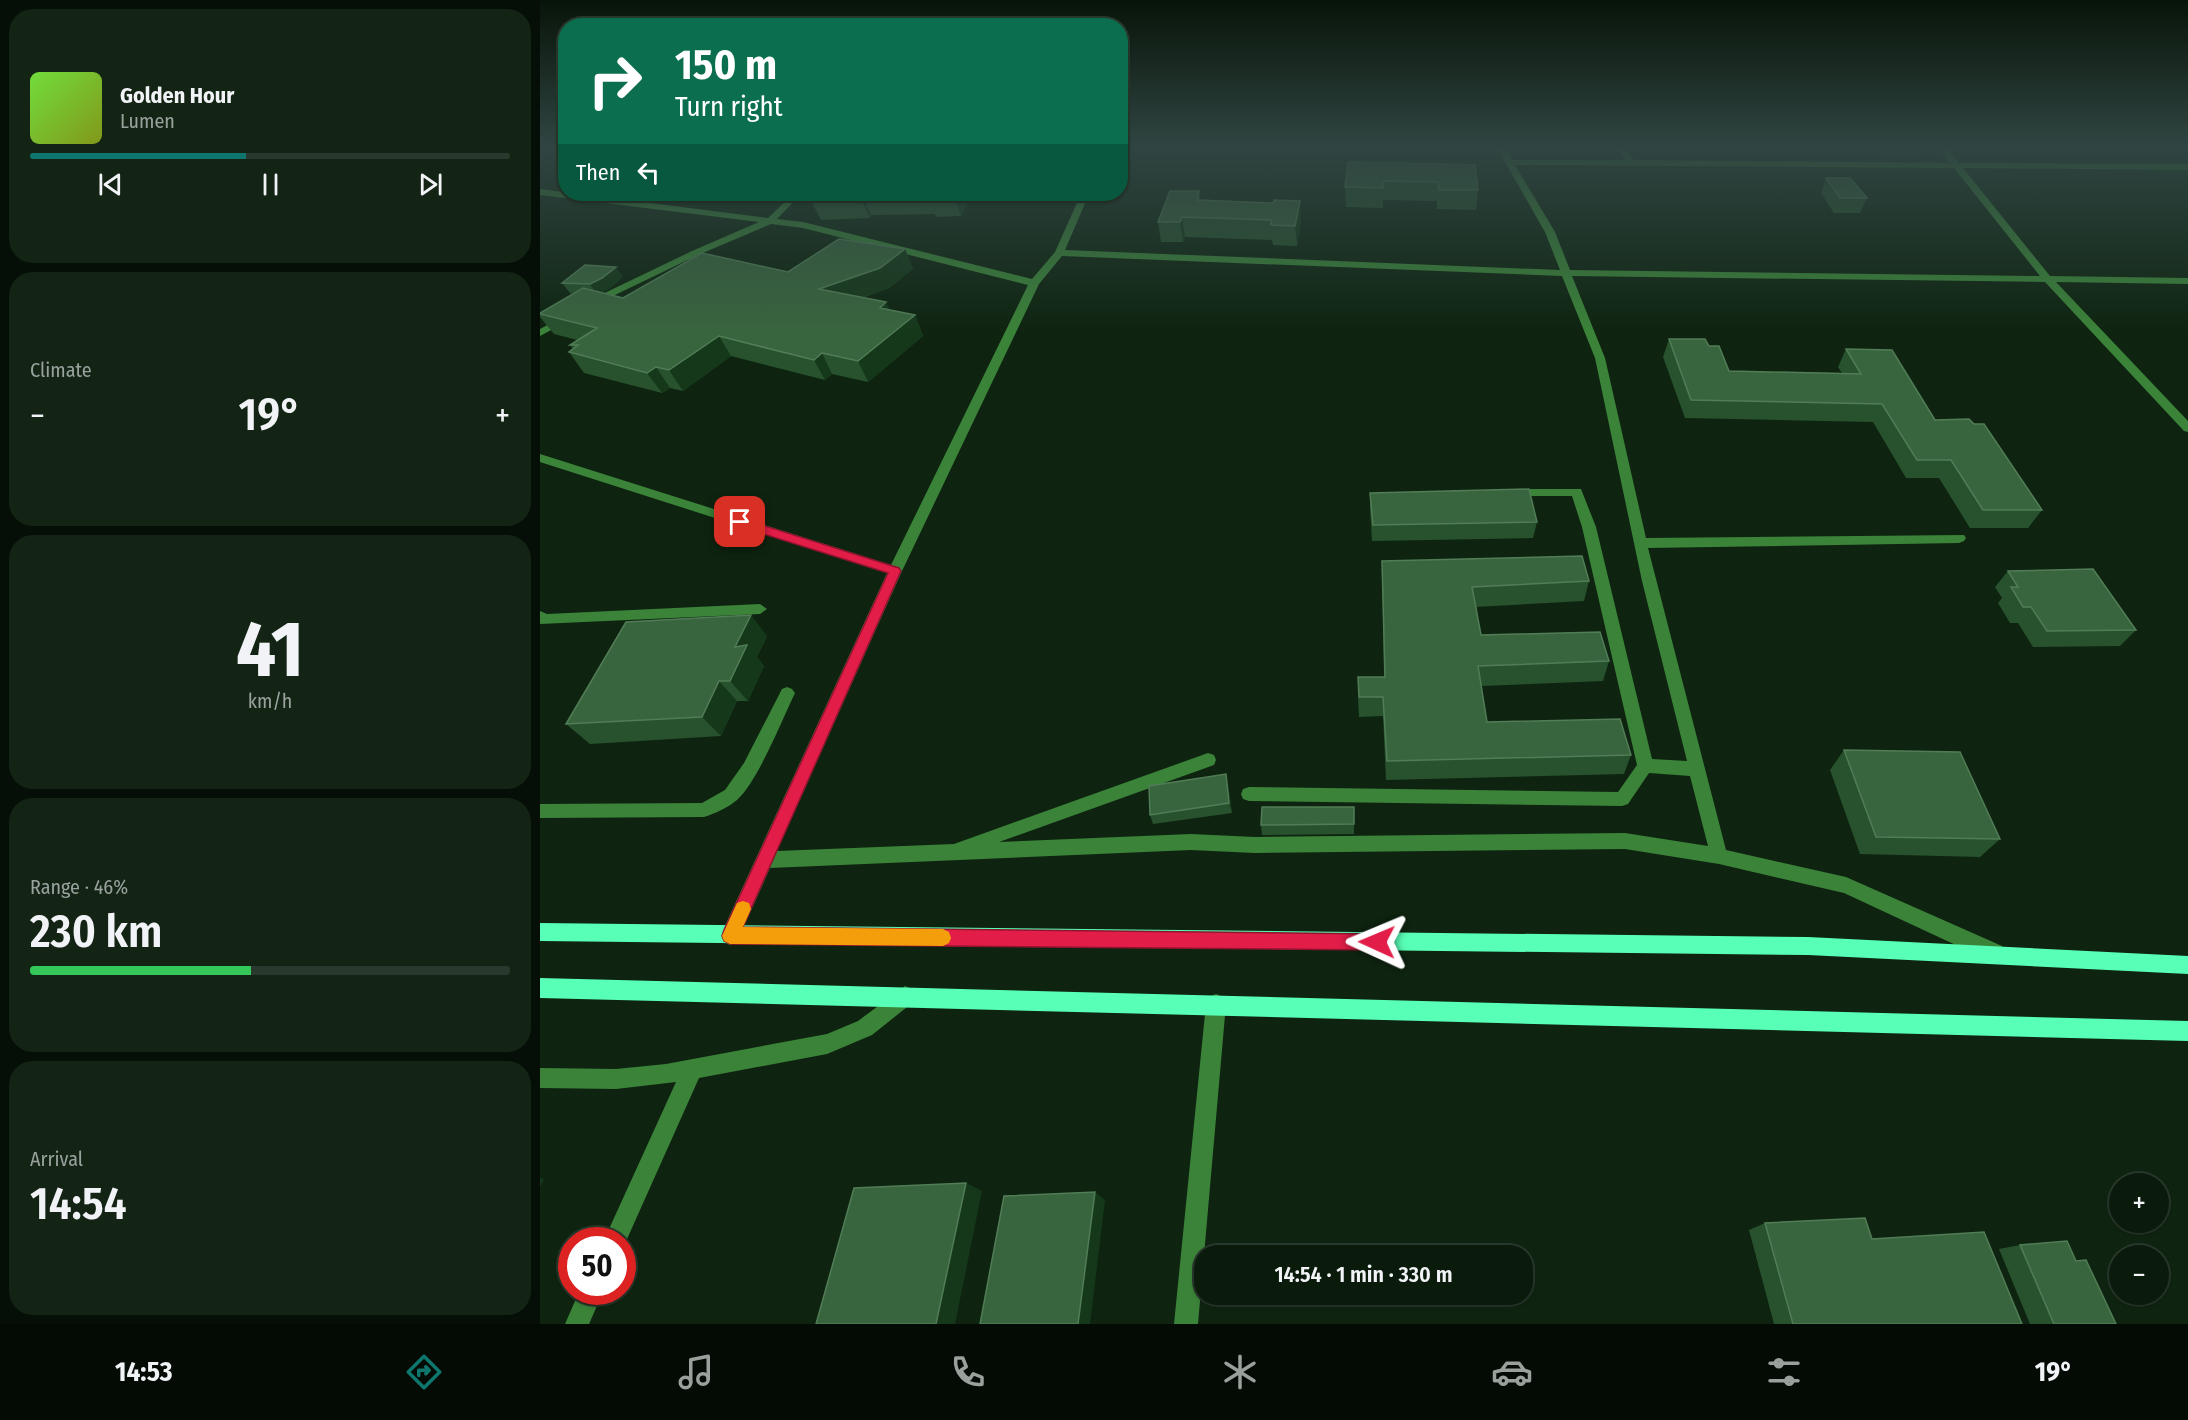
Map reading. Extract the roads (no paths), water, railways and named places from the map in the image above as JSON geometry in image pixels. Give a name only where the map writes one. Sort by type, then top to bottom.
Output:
[{"type":"main road","points":[[540,932],[730,936],[1808,946],[2188,965]]},
{"type":"main road","points":[[540,988],[2188,1031]]},
{"type":"street","points":[[681,210],[835,231],[1034,283]]},
{"type":"street","points":[[540,333],[580,309],[695,253],[770,221],[781,210]]},
{"type":"street","points":[[730,936],[895,571],[1034,283],[1059,253],[1078,210]]},
{"type":"street","points":[[1538,210],[1551,232],[1600,358],[1641,543],[1719,855]]},
{"type":"street","points":[[1993,210],[2048,280],[2188,428]]},
{"type":"street","points":[[1059,253],[1568,273],[2188,281]]},
{"type":"street","points":[[540,458],[895,571]]},
{"type":"street","points":[[1497,493],[1577,492],[1589,527],[1628,704],[1645,766]]},
{"type":"street","points":[[1641,543],[1959,538]]},
{"type":"street","points":[[541,620],[760,609]]},
{"type":"street","points":[[540,812],[704,810],[731,795],[750,768],[787,693]]},
{"type":"street","points":[[947,853],[1208,760]]},
{"type":"street","points":[[1645,766],[1697,769]]},
{"type":"street","points":[[1249,794],[1622,799],[1645,766]]},
{"type":"street","points":[[766,860],[1191,842],[1266,845],[1624,841],[1719,855],[1846,885],[2001,956]]},
{"type":"street","points":[[540,1078],[616,1079],[693,1069],[827,1044],[865,1028],[905,996]]},
{"type":"street","points":[[1186,1324],[1216,1004]]},
{"type":"street","points":[[621,1227],[693,1069]]},
{"type":"street","points":[[577,1324],[585,1305]]}]
